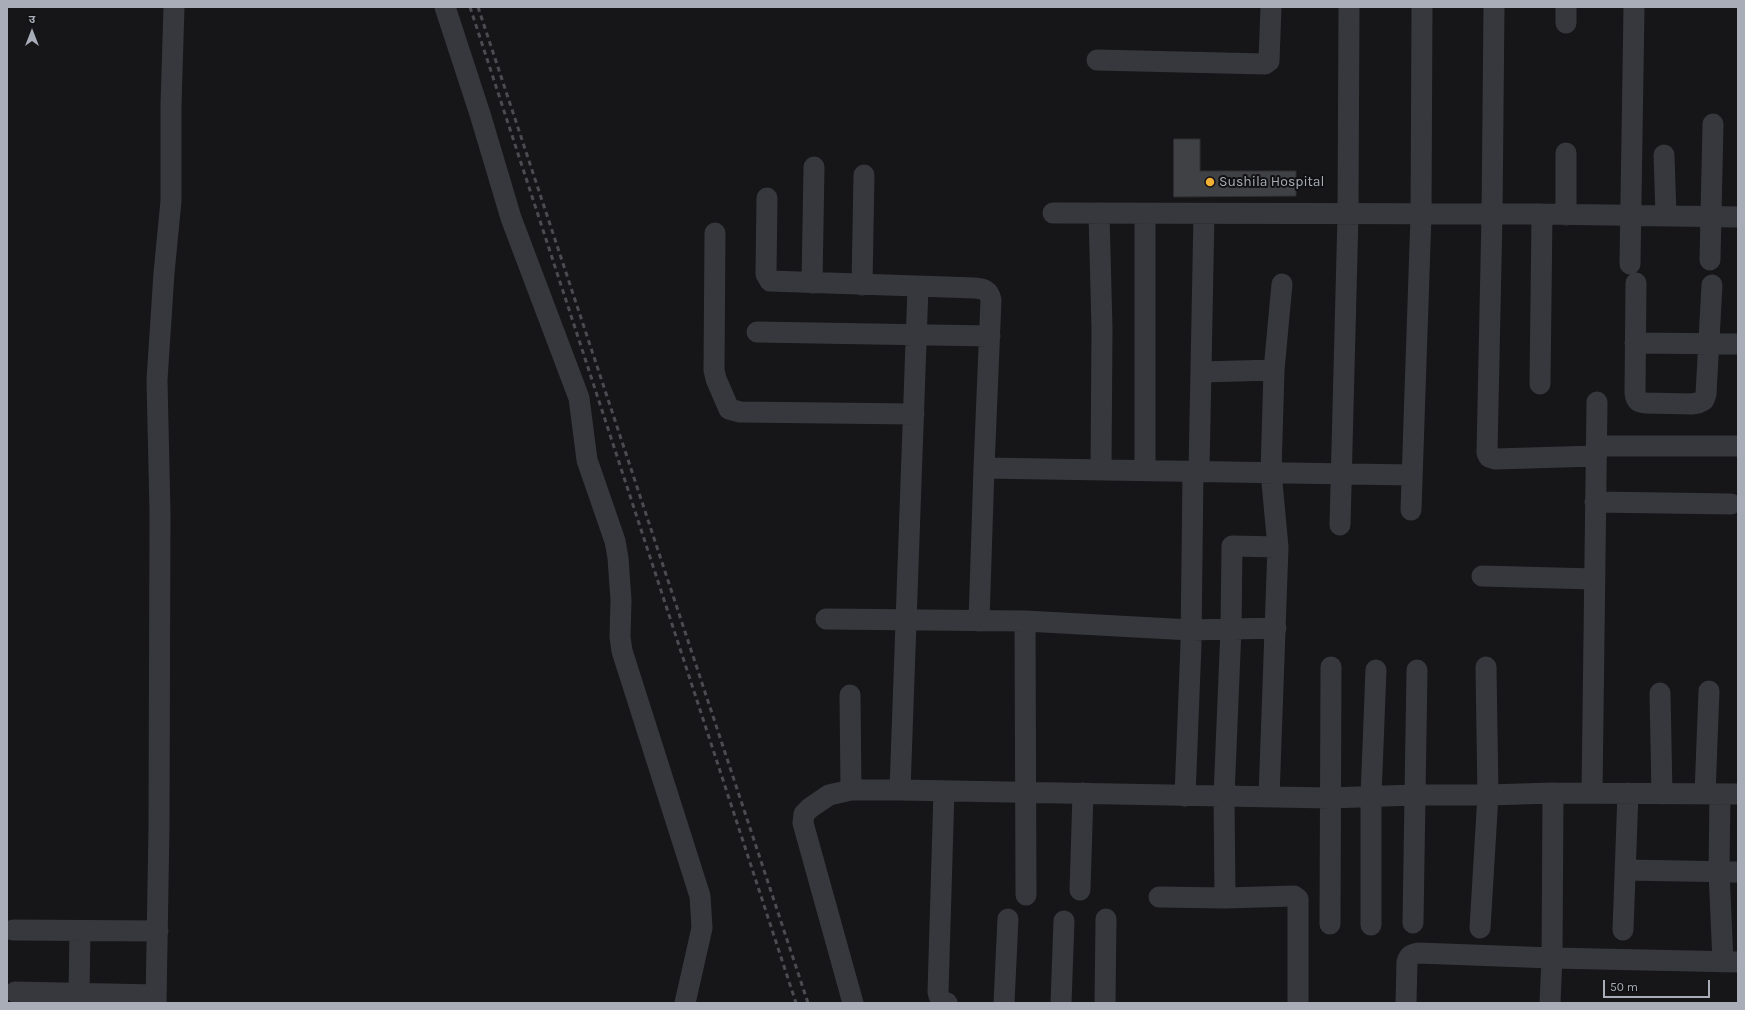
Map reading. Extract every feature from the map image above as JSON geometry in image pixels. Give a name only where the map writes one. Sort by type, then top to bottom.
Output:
[{"type":"street","points":[[15,992],[156,999],[160,828],[160,512],[157,380],[164,273],[171,201],[171,105],[174,7]]},
{"type":"street","points":[[445,7],[512,218],[547,315],[575,386],[582,417],[587,460],[615,541],[620,580],[622,651],[700,896],[702,928],[685,1003]]},
{"type":"street","points":[[1097,60],[1265,64],[1269,61],[1271,7]]},
{"type":"street","points":[[1340,525],[1348,215],[1349,7]]},
{"type":"street","points":[[1411,510],[1421,215],[1422,7]]},
{"type":"street","points":[[1494,7],[1492,215],[1487,454],[1489,457],[1494,459],[1596,451],[1738,446]]},
{"type":"street","points":[[1634,7],[1631,215],[1636,399],[1639,402],[1691,404],[1704,400],[1706,394],[1710,343],[1712,285]]},
{"type":"street","points":[[1710,260],[1713,124]]},
{"type":"street","points":[[1566,153],[1566,215]]},
{"type":"street","points":[[1664,154],[1666,215]]},
{"type":"street","points":[[812,284],[814,167]]},
{"type":"street","points":[[862,285],[864,175]]},
{"type":"street","points":[[767,198],[766,274],[770,281],[812,284],[975,288],[987,291],[990,294],[990,336],[979,621]]},
{"type":"street","points":[[1054,213],[1348,215],[1542,214],[1738,217]]},
{"type":"street","points":[[1099,213],[1102,329],[1101,470]]},
{"type":"street","points":[[1145,214],[1145,470]]},
{"type":"street","points":[[1185,796],[1196,471],[1201,372],[1204,214]]},
{"type":"street","points":[[1540,384],[1542,214]]},
{"type":"street","points":[[716,233],[714,370],[716,379],[729,409],[740,412],[914,414]]},
{"type":"street","points":[[1269,797],[1278,547],[1271,472],[1274,370],[1282,284]]},
{"type":"street","points":[[900,790],[918,286]]},
{"type":"street","points":[[757,332],[990,336]]},
{"type":"street","points":[[1635,343],[1738,344]]},
{"type":"street","points":[[1201,372],[1274,370]]},
{"type":"street","points":[[1592,793],[1597,402]]},
{"type":"street","points":[[984,468],[1412,475]]},
{"type":"street","points":[[1595,502],[1731,504]]},
{"type":"street","points":[[1225,898],[1224,796],[1231,629],[1232,546],[1278,547]]},
{"type":"street","points":[[1482,576],[1594,579]]},
{"type":"street","points":[[826,619],[1025,621],[1191,630],[1276,628]]},
{"type":"street","points":[[1025,621],[1026,895]]},
{"type":"street","points":[[1330,924],[1331,667]]},
{"type":"street","points":[[1480,928],[1488,795],[1486,667]]},
{"type":"street","points":[[1371,925],[1371,796],[1376,670]]},
{"type":"street","points":[[1413,923],[1417,670]]},
{"type":"street","points":[[1406,1003],[1408,957],[1412,954],[1418,953],[1730,962],[1729,872],[1709,691]]},
{"type":"street","points":[[1660,693],[1662,794]]},
{"type":"street","points":[[850,695],[851,790]]},
{"type":"street","points":[[853,1003],[803,823],[804,814],[829,795],[851,790],[1330,798],[1553,793],[1721,794]]},
{"type":"street","points":[[944,791],[938,992],[939,997],[946,1003]]},
{"type":"street","points":[[1080,890],[1083,793]]},
{"type":"street","points":[[1550,1003],[1552,958],[1553,793]]},
{"type":"street","points":[[1623,930],[1628,794]]},
{"type":"street","points":[[1625,870],[1729,872]]},
{"type":"street","points":[[1159,897],[1225,898],[1289,895],[1298,899],[1298,1003]]},
{"type":"street","points":[[1004,1003],[1008,919]]},
{"type":"street","points":[[1105,1003],[1106,919]]},
{"type":"street","points":[[1061,1003],[1064,921]]},
{"type":"street","points":[[12,930],[158,931]]},
{"type":"street","points":[[79,994],[80,931]]},
{"type":"building","points":[[1174,139],[1200,139],[1200,171],[1296,171],[1296,196],[1174,197]]},
{"type":"railway","points":[[470,7],[796,1003]]},
{"type":"railway","points":[[478,7],[808,1003]]},
{"type":"place","name":"Sushila Hospital","points":[[1210,182]]}]
